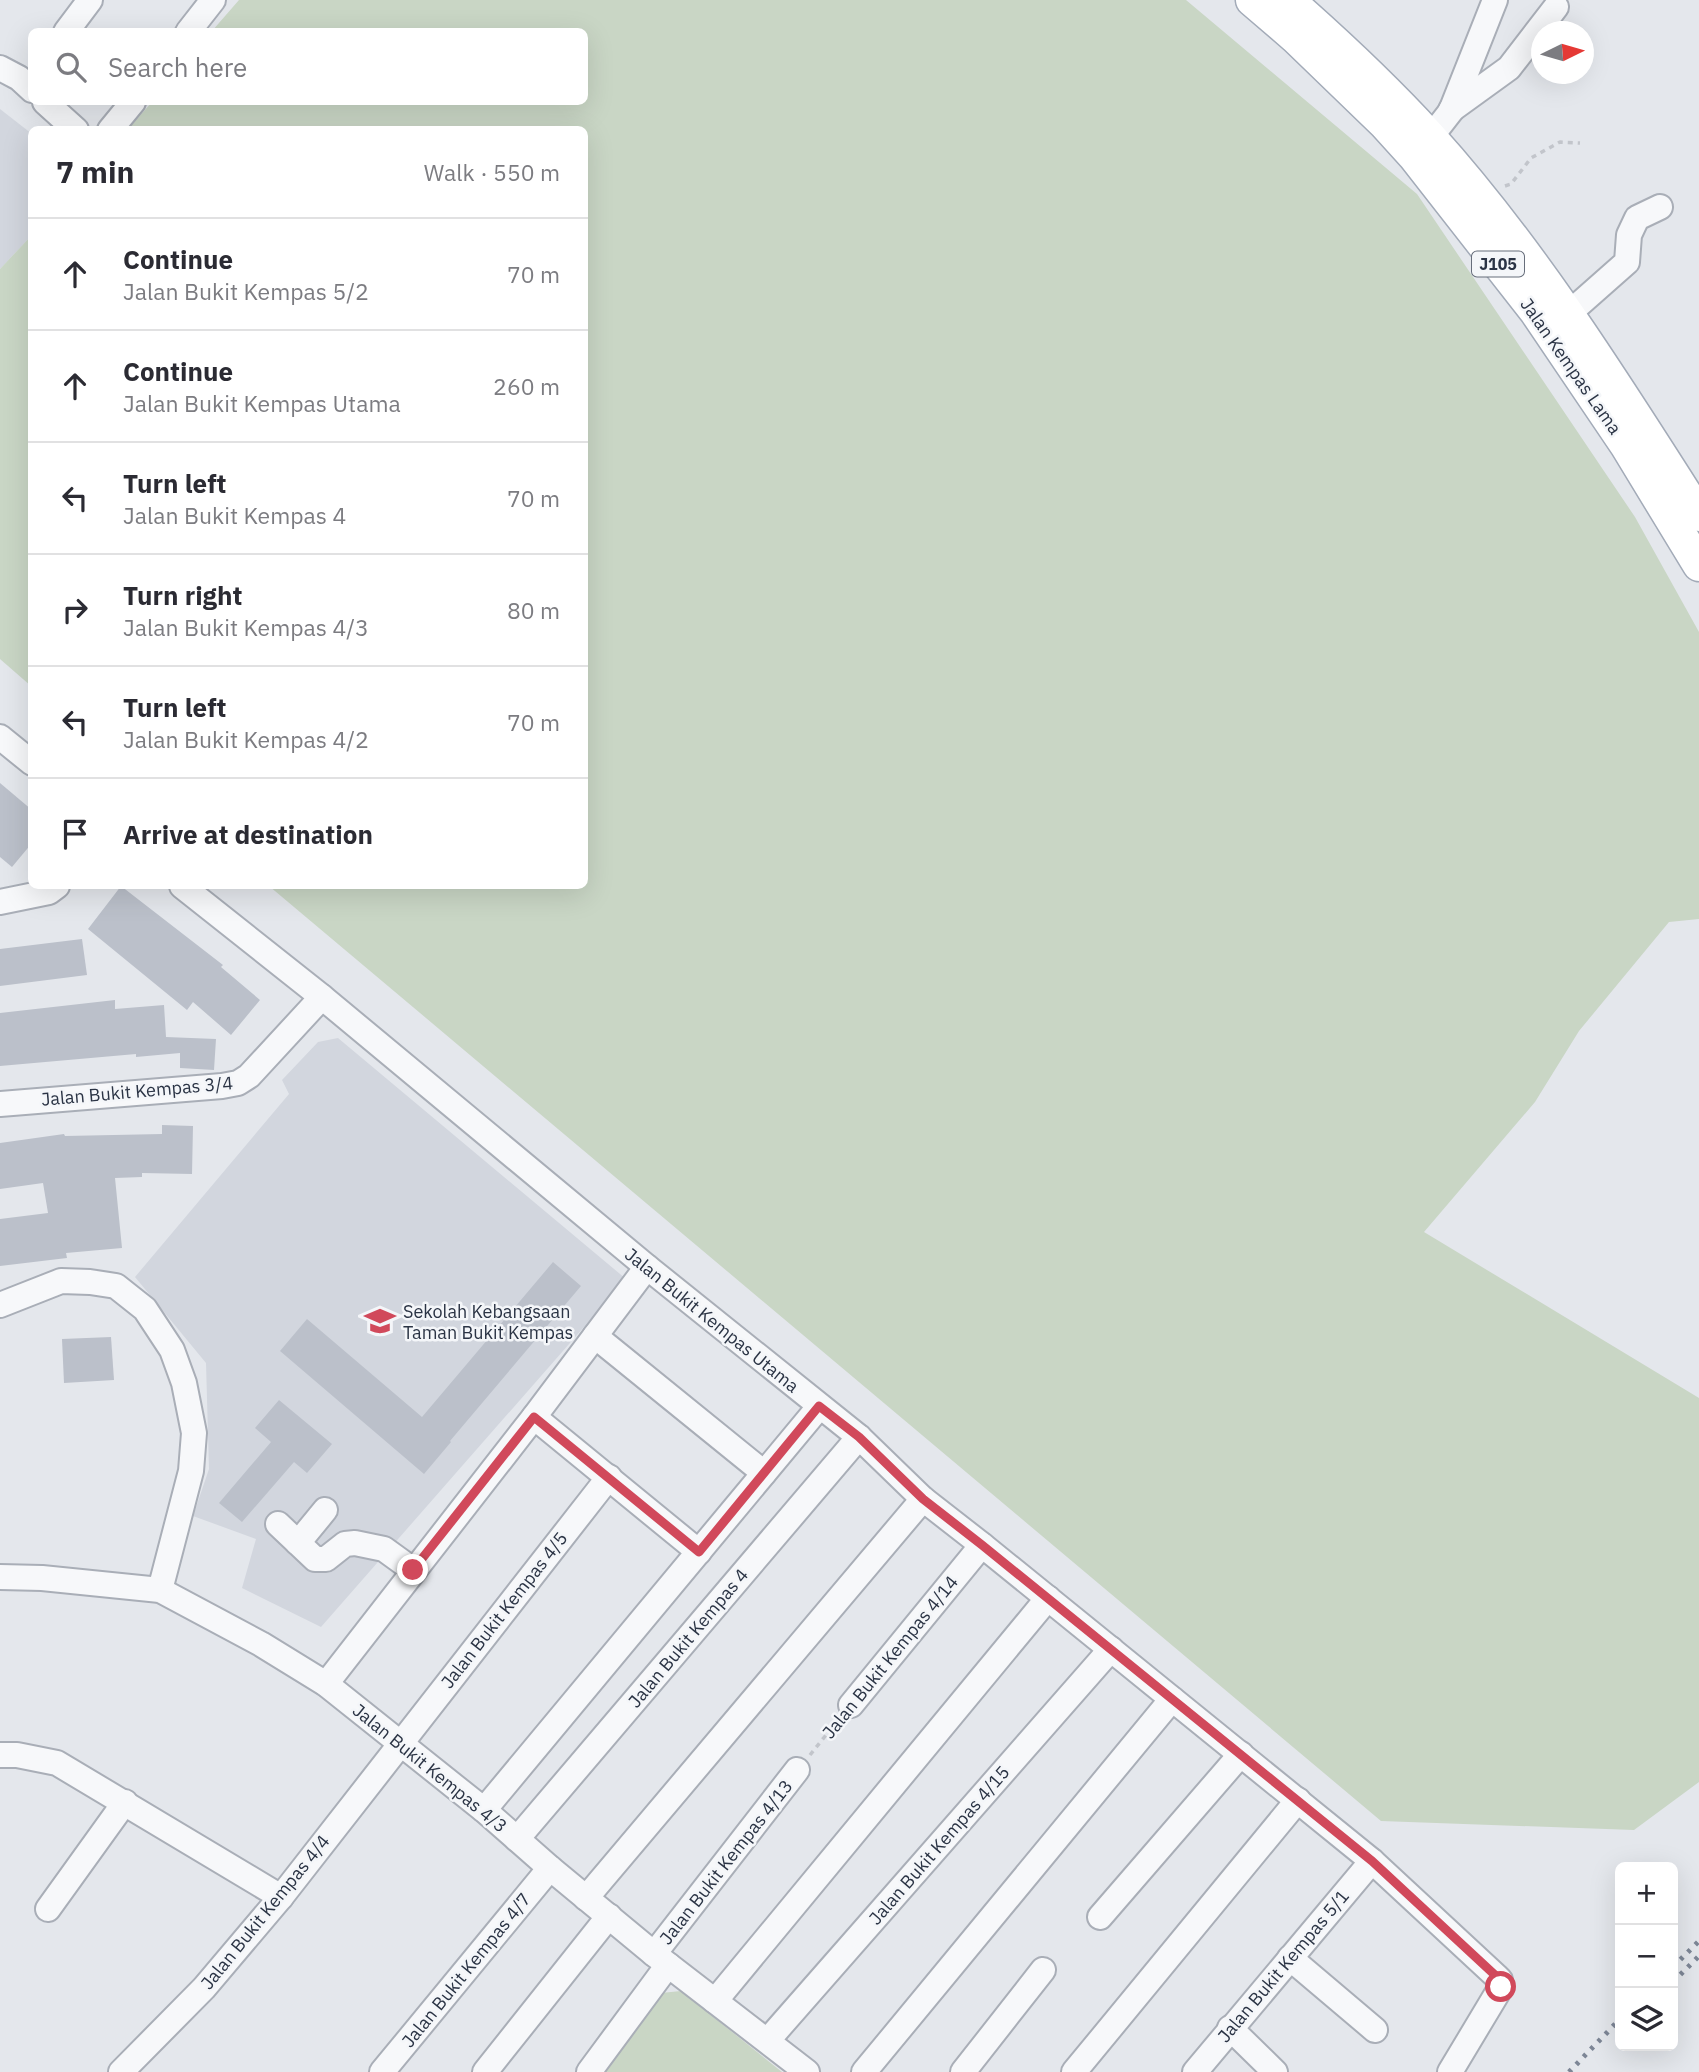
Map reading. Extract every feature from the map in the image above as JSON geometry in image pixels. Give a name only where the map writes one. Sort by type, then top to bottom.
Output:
[{"type":"main road","name":"Jalan Kempas Lama","points":[[1252,0],[1295,37],[1385,124],[1422,166],[1536,312],[1626,445],[1699,565]]},
{"type":"main road","name":"Jalan Kempas Lama","points":[[1288,0],[1406,111],[1480,196],[1528,258],[1699,515]]},
{"type":"street","points":[[69,28],[90,0]]},
{"type":"street","points":[[191,28],[213,0]]},
{"type":"street","points":[[1451,111],[1495,0]]},
{"type":"street","points":[[1430,138],[1451,111],[1509,68],[1556,7]]},
{"type":"street","points":[[48,105],[72,126]]},
{"type":"street","points":[[113,126],[131,105]]},
{"type":"street","points":[[1567,315],[1627,262],[1629,235],[1637,218],[1660,207]]},
{"type":"street","points":[[0,737],[28,760]]},
{"type":"street","points":[[0,902],[53,889]]},
{"type":"street","name":"Jalan Bukit Kempas Utama","points":[[185,889],[859,1437],[923,1499],[1372,1861],[1500,1980],[1501,1987],[1450,2072]]},
{"type":"street","name":"Jalan Bukit Kempas 3/4","points":[[0,1104],[238,1083],[249,1076],[322,998]]},
{"type":"street","points":[[326,1684],[647,1267]]},
{"type":"street","points":[[0,1304],[61,1281],[116,1286],[145,1309],[172,1350],[184,1383],[194,1433],[191,1471],[160,1590]]},
{"type":"street","points":[[595,1336],[764,1473]]},
{"type":"street","points":[[484,1810],[819,1406]]},
{"type":"street","points":[[534,1417],[699,1552]]},
{"type":"street","name":"Jalan Bukit Kempas 4","points":[[517,1839],[859,1437]]},
{"type":"street","name":"Jalan Bukit Kempas 4/5","points":[[400,1743],[609,1477]]},
{"type":"street","points":[[586,1898],[923,1499]]},
{"type":"street","points":[[298,1543],[325,1510]]},
{"type":"street","points":[[278,1524],[311,1556],[320,1561],[350,1543],[384,1549],[413,1570]]},
{"type":"street","name":"Jalan Bukit Kempas 4/14","points":[[851,1705],[982,1545]]},
{"type":"street","name":"Jalan Bukit Kempas 4/3","points":[[0,1577],[42,1578],[160,1590],[261,1644],[326,1684],[484,1810],[608,1916],[807,2072]]},
{"type":"street","points":[[715,2001],[1048,1598]]},
{"type":"street","name":"Jalan Bukit Kempas 4/15","points":[[768,2040],[1111,1649]]},
{"type":"street","points":[[864,2072],[1172,1699]]},
{"type":"street","name":"Jalan Bukit Kempas 4/4","points":[[121,2072],[204,1988],[281,1897],[400,1743]]},
{"type":"street","points":[[0,1755],[17,1755],[57,1763],[281,1897]]},
{"type":"street","points":[[1100,1917],[1241,1755]]},
{"type":"street","name":"Jalan Bukit Kempas 4/13","points":[[589,2072],[662,1959],[797,1769]]},
{"type":"street","points":[[1074,2072],[1298,1800]]},
{"type":"street","points":[[48,1909],[125,1802]]},
{"type":"street","name":"Jalan Bukit Kempas 5/1","points":[[1195,2072],[1372,1861]]},
{"type":"street","name":"Jalan Bukit Kempas 4/7","points":[[382,2072],[550,1868]]},
{"type":"street","points":[[485,2072],[608,1916]]},
{"type":"street","points":[[1290,1958],[1375,2030]]},
{"type":"street","points":[[964,2072],[1043,1969]]},
{"type":"street","points":[[1230,2028],[1275,2072]]},
{"type":"path","points":[[1480,196],[1511,184],[1531,158],[1560,142],[1580,143]]},
{"type":"path","name":"Jalan Bukit Kempas 4/14","points":[[797,1769],[851,1705]]},
{"type":"shaded area","points":[[0,109],[28,131],[28,239],[0,269]]},
{"type":"shaded area","name":"Sekolah Kebangsaan Taman Bukit Kempas","points":[[338,1038],[626,1279],[321,1627],[242,1588],[256,1539],[193,1516],[209,1469],[206,1363],[135,1277],[289,1094],[282,1080],[318,1042]]},
{"type":"green space","points":[[239,0],[1186,0],[1417,194],[1635,517],[1699,632],[1699,919],[1669,922],[1579,1031],[1535,1102],[1424,1232],[1699,1398],[1699,1782],[1634,1830],[1381,1821],[273,889],[588,889],[588,126],[131,126],[149,105],[588,105],[588,28],[215,28]]},
{"type":"green space","points":[[28,239],[28,683],[0,659],[0,269]]},
{"type":"green space","points":[[681,1991],[782,2072],[598,2072],[661,1993]]},
{"type":"building","points":[[0,783],[28,807],[28,848],[12,867],[0,857]]},
{"type":"building","points":[[119,889],[125,889],[223,965],[221,967],[260,1000],[231,1035],[193,1002],[187,1010],[88,929]]},
{"type":"building","points":[[82,939],[87,975],[0,986],[0,949]]},
{"type":"building","points":[[115,1000],[115,1009],[164,1005],[166,1037],[216,1039],[214,1070],[180,1068],[180,1053],[136,1057],[136,1054],[0,1066],[0,1013]]},
{"type":"building","points":[[162,1125],[193,1126],[192,1174],[142,1173],[142,1177],[115,1178],[122,1248],[66,1253],[67,1258],[0,1266],[0,1219],[48,1213],[43,1183],[0,1189],[0,1143],[64,1134],[162,1134]]},
{"type":"building","points":[[553,1262],[581,1286],[424,1474],[280,1351],[307,1319],[422,1417]]},
{"type":"building","points":[[111,1337],[114,1380],[64,1383],[62,1339]]},
{"type":"building","points":[[279,1400],[332,1444],[307,1473],[294,1462],[242,1522],[219,1503],[271,1442],[255,1428]]},
{"type":"railway","points":[[1678,1962],[1699,1941]]},
{"type":"railway","points":[[1678,1977],[1699,1956]]},
{"type":"railway","points":[[1569,2072],[1615,2024]]},
{"type":"place","name":"Sekolah Kebangsaan Taman Bukit Kempas","points":[[380,1321]]},
{"type":"route","points":[[413,1570],[534,1417],[699,1552],[819,1406],[859,1437],[923,1499],[1372,1861],[1496,1976],[1501,1987]]}]
